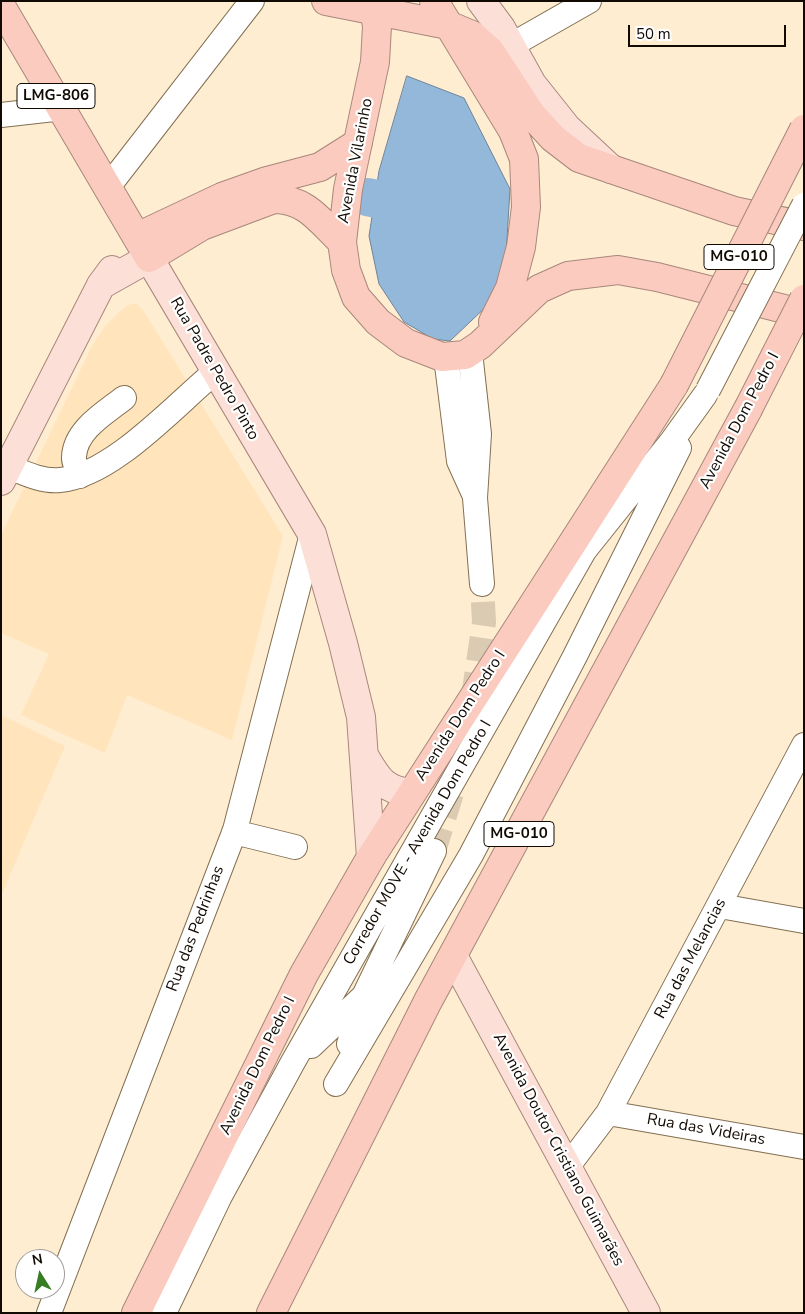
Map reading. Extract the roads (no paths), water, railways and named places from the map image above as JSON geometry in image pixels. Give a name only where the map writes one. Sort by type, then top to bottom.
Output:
[{"type":"highway","points":[[326,1],[373,6],[448,25],[472,35],[490,51],[531,114],[552,138],[579,158],[734,211],[804,226]]},
{"type":"highway","points":[[434,1],[513,131],[524,159],[526,207],[521,247],[510,288],[465,351]]},
{"type":"highway","name":"Rua Padre Pedro Pinto","points":[[1,6],[63,108],[143,247]]},
{"type":"highway","name":"Avenida Vilarinho","points":[[373,6],[377,26],[375,62],[348,189],[342,242],[346,270],[356,297],[378,322],[406,343],[465,351]]},
{"type":"highway","name":"Avenida Dom Pedro I","points":[[136,1313],[304,974],[371,857],[411,793],[673,386],[804,129]]},
{"type":"highway","points":[[143,247],[222,197],[267,181],[320,167],[358,143]]},
{"type":"highway","points":[[143,247],[274,199],[284,199],[302,205],[342,242]]},
{"type":"highway","points":[[465,351],[539,289],[568,276],[618,270],[657,277],[754,303],[804,314]]},
{"type":"highway","name":"Avenida Dom Pedro I","points":[[271,1313],[434,991],[748,409],[804,299]]},
{"type":"main road","points":[[481,1],[506,37],[532,84],[556,113],[611,169]]},
{"type":"main road","points":[[5,474],[102,285],[143,247]]},
{"type":"main road","name":"Rua Padre Pedro Pinto","points":[[143,247],[312,534],[361,718],[371,857]]},
{"type":"main road","name":"Rua Padre Pedro Pinto","points":[[364,756],[376,777],[387,788],[411,793]]},
{"type":"main road","name":"Avenida Doutor Cristiano Guimarães","points":[[453,956],[646,1313]]},
{"type":"main road","points":[[434,991],[450,984],[471,987]]},
{"type":"street","points":[[108,187],[252,1]]},
{"type":"street","points":[[499,1],[506,37],[589,1]]},
{"type":"street","points":[[1,115],[63,108]]},
{"type":"street","name":"Corredor MOVE - Avenida Dom Pedro I","points":[[434,851],[364,996],[336,1084],[470,855],[575,656],[706,392],[804,205]]},
{"type":"street","points":[[754,303],[804,328]]},
{"type":"street","points":[[465,351],[459,461],[475,498],[482,584]]},
{"type":"street","points":[[5,474],[60,481],[80,476],[98,467],[133,443],[215,372]]},
{"type":"street","points":[[671,442],[673,386]]},
{"type":"street","name":"Corredor MOVE - Avenida Dom Pedro I","points":[[164,1313],[220,1196],[293,1062],[584,551],[671,442],[706,392]]},
{"type":"street","points":[[80,476],[74,458],[78,439],[92,423],[124,398]]},
{"type":"street","name":"Rua das Pedrinhas","points":[[49,1313],[234,832],[312,534]]},
{"type":"street","name":"Rua das Melancias","points":[[568,1166],[608,1114],[720,906],[804,744]]},
{"type":"street","points":[[234,832],[295,847]]},
{"type":"street","points":[[720,906],[804,921]]},
{"type":"street","points":[[293,1062],[364,996]]},
{"type":"street","name":"Rua das Videiras","points":[[608,1114],[804,1147]]},
{"type":"water","points":[[407,76],[464,98],[510,189],[506,256],[491,302],[450,341],[433,339],[404,322],[379,284],[369,236],[379,171]]},
{"type":"waterway","points":[[367,197],[424,208]]},
{"type":"tunnel","points":[[473,697],[484,622],[482,584]]},
{"type":"tunnel","points":[[434,851],[452,793]]}]
